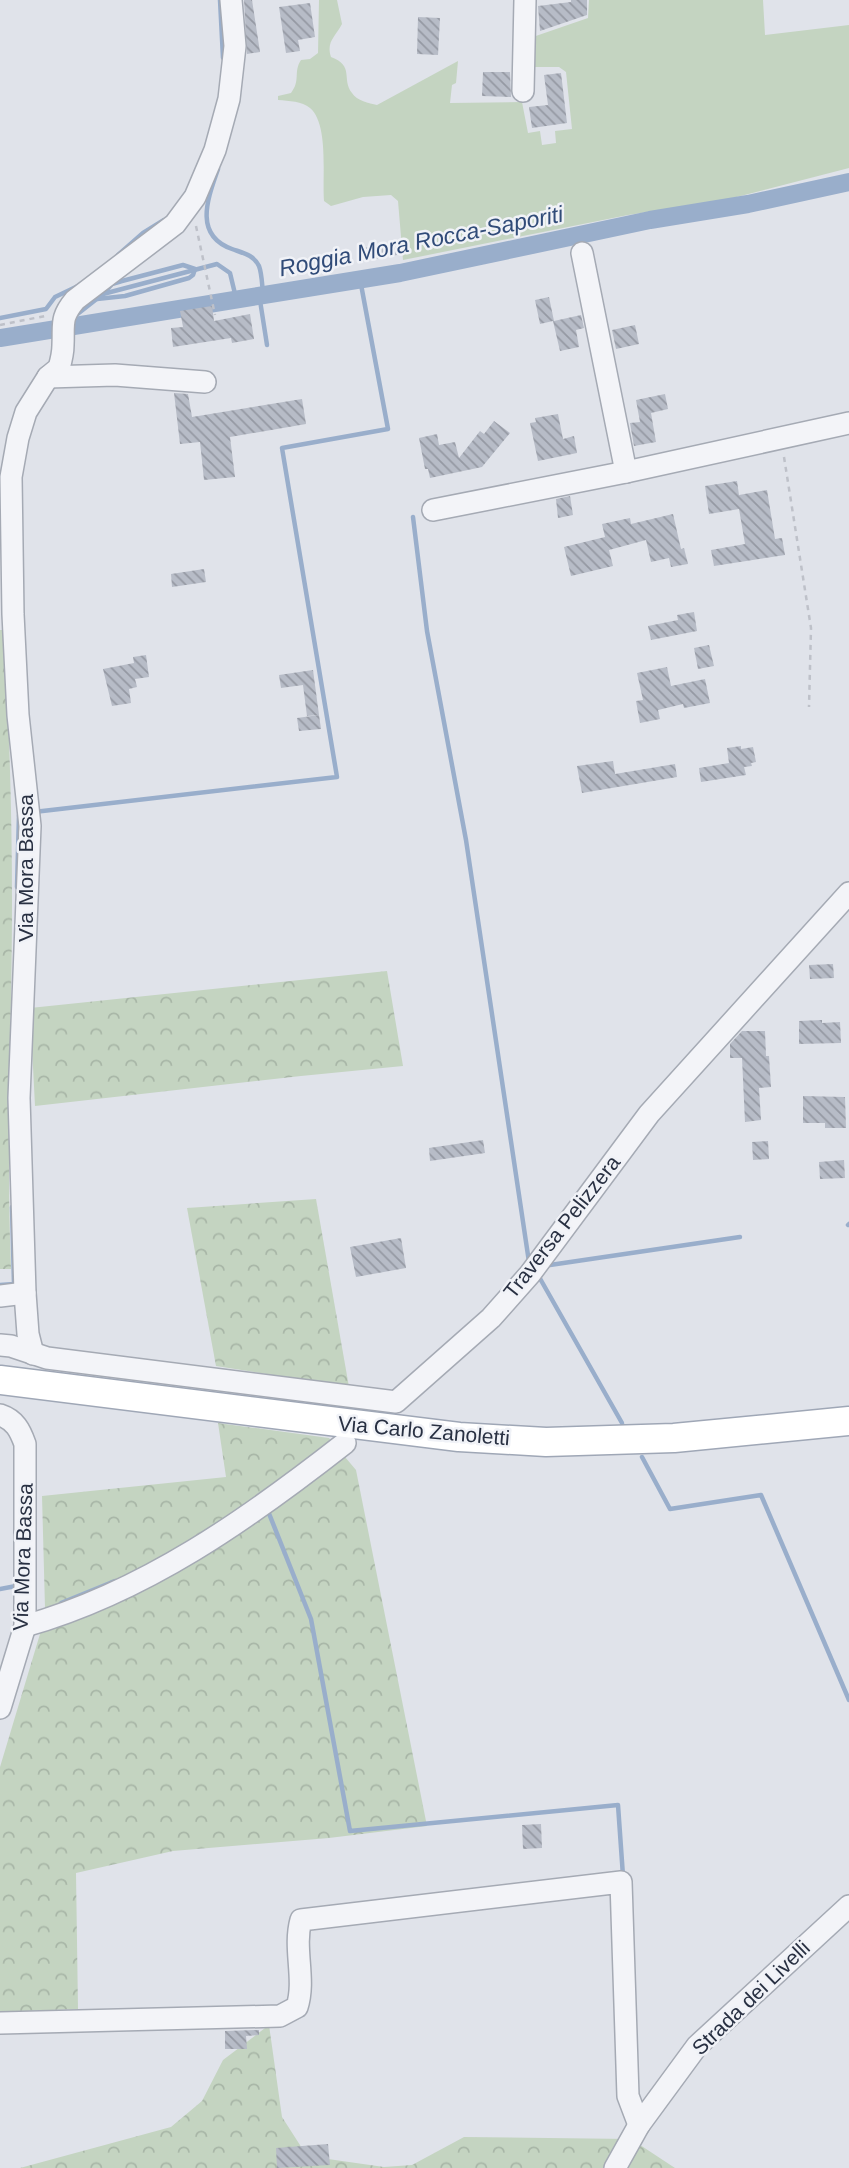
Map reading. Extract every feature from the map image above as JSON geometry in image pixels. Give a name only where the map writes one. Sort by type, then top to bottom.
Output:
[{"type":"main road","name":"Via Carlo Zanoletti","points":[[0,1380],[458,1437],[546,1442],[674,1438],[849,1420]]},
{"type":"street","points":[[64,315],[75,300],[175,224],[192,202],[210,161],[229,99],[235,46],[230,0]]},
{"type":"street","points":[[523,91],[525,0]]},
{"type":"street","points":[[582,253],[626,472]]},
{"type":"street","name":"Via Mora Bassa","points":[[33,1354],[28,1334],[25,1293],[19,1098],[27,932],[29,813],[18,715],[11,477],[26,412],[48,377],[59,368],[64,348],[64,315]]},
{"type":"street","points":[[48,377],[115,375],[205,382]]},
{"type":"street","points":[[433,510],[626,472],[849,423]]},
{"type":"street","name":"Traversa Pelizzera","points":[[0,1345],[47,1358],[396,1402],[491,1318],[530,1274],[649,1114],[849,892]]},
{"type":"street","points":[[0,1296],[25,1293]]},
{"type":"street","name":"Via Mora Bassa","points":[[0,1415],[20,1429],[25,1444],[25,1620],[0,1708]]},
{"type":"street","points":[[25,1620],[69,1614],[183,1557],[265,1504],[345,1443]]},
{"type":"street","points":[[0,2023],[280,2016],[297,2007],[301,1995],[297,1934],[301,1920],[621,1882],[628,2095],[639,2125]]},
{"type":"street","name":"Strada dei Livelli","points":[[615,2167],[639,2125],[697,2046],[849,1906]]},
{"type":"path","points":[[192,202],[215,315]]},
{"type":"path","points":[[0,325],[64,315]]},
{"type":"path","points":[[774,439],[784,457],[811,628],[809,707]]},
{"type":"green space","points":[[319,0],[337,0],[342,24],[332,40],[331,57],[343,64],[349,88],[357,98],[377,105],[458,61],[456,83],[452,85],[450,103],[522,102],[528,133],[540,131],[542,145],[556,143],[555,131],[572,129],[566,72],[559,67],[532,67],[530,38],[588,18],[589,0],[763,0],[765,35],[849,25],[849,168],[721,201],[628,215],[403,260],[398,201],[391,195],[363,197],[331,206],[324,201],[322,138],[316,116],[303,104],[278,100],[278,96],[291,93],[294,88],[301,60],[310,59],[318,53]]},
{"type":"green space","points":[[0,630],[4,630],[11,833],[11,1269],[0,1269]]},
{"type":"green space","points":[[387,971],[403,1066],[35,1106],[30,1008]]},
{"type":"green space","points":[[316,1199],[349,1387],[216,1366],[187,1208]]},
{"type":"green space","points":[[218,1423],[329,1438],[356,1470],[427,1826],[329,1838],[173,1851],[76,1873],[78,2009],[0,2012],[0,1767],[40,1634],[45,1608],[42,1496],[226,1477]]},
{"type":"green space","points":[[269,2025],[282,2117],[307,2156],[384,2167],[412,2165],[464,2137],[631,2139],[675,2168],[20,2168],[171,2127],[202,2101],[223,2060]]},
{"type":"building","points":[[244,0],[252,0],[260,52],[247,54]]},
{"type":"building","points":[[587,0],[587,15],[540,31],[538,6]]},
{"type":"building","points":[[310,3],[315,37],[298,40],[300,51],[286,53],[279,7]]},
{"type":"building","points":[[418,17],[440,18],[438,55],[417,54]]},
{"type":"building","points":[[483,72],[510,72],[511,97],[482,96]]},
{"type":"building","points":[[561,73],[567,123],[532,128],[529,107],[548,105],[544,75]]},
{"type":"building","points":[[394,242],[397,255],[360,262],[358,249]]},
{"type":"building","points":[[549,297],[554,321],[581,315],[584,328],[576,330],[579,347],[560,351],[553,321],[540,324],[535,300]]},
{"type":"building","points":[[212,306],[214,321],[250,314],[254,339],[232,343],[231,338],[173,347],[171,328],[183,327],[180,311]]},
{"type":"building","points":[[635,325],[639,344],[616,349],[612,330]]},
{"type":"building","points":[[174,393],[188,394],[192,417],[302,399],[306,424],[230,437],[235,477],[204,480],[200,442],[180,444]]},
{"type":"building","points":[[665,394],[668,409],[651,413],[656,442],[634,446],[630,423],[640,422],[636,400]]},
{"type":"building","points":[[558,414],[563,439],[574,436],[577,453],[538,461],[530,423],[536,422],[535,418]]},
{"type":"building","points":[[494,421],[510,433],[482,467],[430,478],[428,469],[425,469],[419,438],[437,434],[439,445],[455,442],[459,458],[480,431],[484,434]]},
{"type":"building","points":[[737,481],[739,495],[767,490],[775,539],[782,538],[785,555],[714,566],[711,550],[745,544],[739,509],[709,514],[705,486]]},
{"type":"building","points":[[570,496],[573,515],[558,518],[556,499]]},
{"type":"building","points":[[673,514],[681,549],[684,548],[688,564],[671,567],[669,558],[651,562],[646,540],[609,550],[613,566],[571,576],[564,547],[605,537],[602,524],[630,518],[631,524]]},
{"type":"building","points":[[204,569],[206,582],[172,587],[171,574]]},
{"type":"building","points":[[694,612],[697,631],[651,640],[648,626],[678,620],[677,615]]},
{"type":"building","points":[[709,645],[714,666],[698,669],[694,648]]},
{"type":"building","points":[[146,655],[149,677],[135,679],[137,687],[129,689],[131,703],[112,706],[103,669],[134,663],[133,657]]},
{"type":"building","points":[[667,667],[671,686],[705,679],[710,703],[684,708],[683,704],[658,710],[660,719],[640,723],[636,701],[643,700],[637,673]]},
{"type":"building","points":[[313,670],[319,715],[307,716],[303,685],[281,688],[279,675]]},
{"type":"building","points":[[319,715],[321,729],[299,731],[297,718]]},
{"type":"building","points":[[741,746],[741,749],[753,747],[756,762],[751,763],[752,766],[744,767],[746,775],[701,782],[699,768],[729,763],[727,748]]},
{"type":"building","points":[[613,761],[615,774],[675,764],[677,777],[582,793],[577,766]]},
{"type":"building","points":[[833,964],[834,978],[810,979],[809,965]]},
{"type":"building","points":[[822,1020],[822,1023],[840,1022],[841,1043],[799,1044],[799,1021]]},
{"type":"building","points":[[742,1031],[765,1031],[771,1087],[759,1088],[761,1120],[745,1122],[742,1058],[730,1058],[730,1044]]},
{"type":"building","points":[[803,1096],[845,1097],[846,1128],[825,1128],[825,1123],[803,1123]]},
{"type":"building","points":[[483,1140],[485,1153],[430,1161],[429,1148]]},
{"type":"building","points":[[768,1141],[769,1159],[753,1160],[752,1142]]},
{"type":"building","points":[[844,1160],[845,1178],[820,1179],[819,1162]]},
{"type":"building","points":[[401,1238],[406,1268],[356,1277],[350,1247]]},
{"type":"building","points":[[541,1824],[542,1848],[523,1849],[522,1825]]},
{"type":"building","points":[[259,2030],[259,2035],[246,2036],[247,2049],[225,2049],[225,2031]]},
{"type":"building","points":[[328,2144],[330,2165],[277,2168],[276,2148]]},
{"type":"waterway","points":[[220,0],[223,58]]},
{"type":"waterway","points":[[218,169],[208,203],[208,225],[212,235],[220,243],[248,255],[257,262],[263,293]]},
{"type":"waterway","name":"Roggia Mora Rocca-Saporiti","points":[[0,338],[400,273],[650,220],[748,204],[849,182]]},
{"type":"waterway","points":[[118,255],[143,233],[164,220]]},
{"type":"waterway","points":[[75,316],[103,294],[217,264],[230,273],[236,298]]},
{"type":"waterway","points":[[97,299],[125,296],[189,278],[195,269],[183,265],[122,281],[112,284],[104,293]]},
{"type":"waterway","points":[[34,812],[337,777],[282,448],[388,429],[360,279]]},
{"type":"waterway","points":[[0,318],[46,309],[55,297],[78,286]]},
{"type":"waterway","points":[[259,294],[267,345]]},
{"type":"waterway","points":[[413,517],[427,631],[466,840],[529,1262]]},
{"type":"waterway","points":[[17,887],[19,815]]},
{"type":"waterway","points":[[0,1285],[14,1284],[12,1207]]},
{"type":"waterway","points":[[547,1263],[550,1265],[740,1237]]},
{"type":"waterway","points":[[538,1275],[622,1423]]},
{"type":"waterway","points":[[642,1457],[670,1509],[761,1495],[849,1700]]},
{"type":"waterway","points":[[268,1511],[311,1619],[350,1831],[618,1805],[623,1876]]},
{"type":"waterway","points":[[61,1603],[115,1581]]},
{"type":"waterway","points":[[0,1589],[16,1586]]}]
